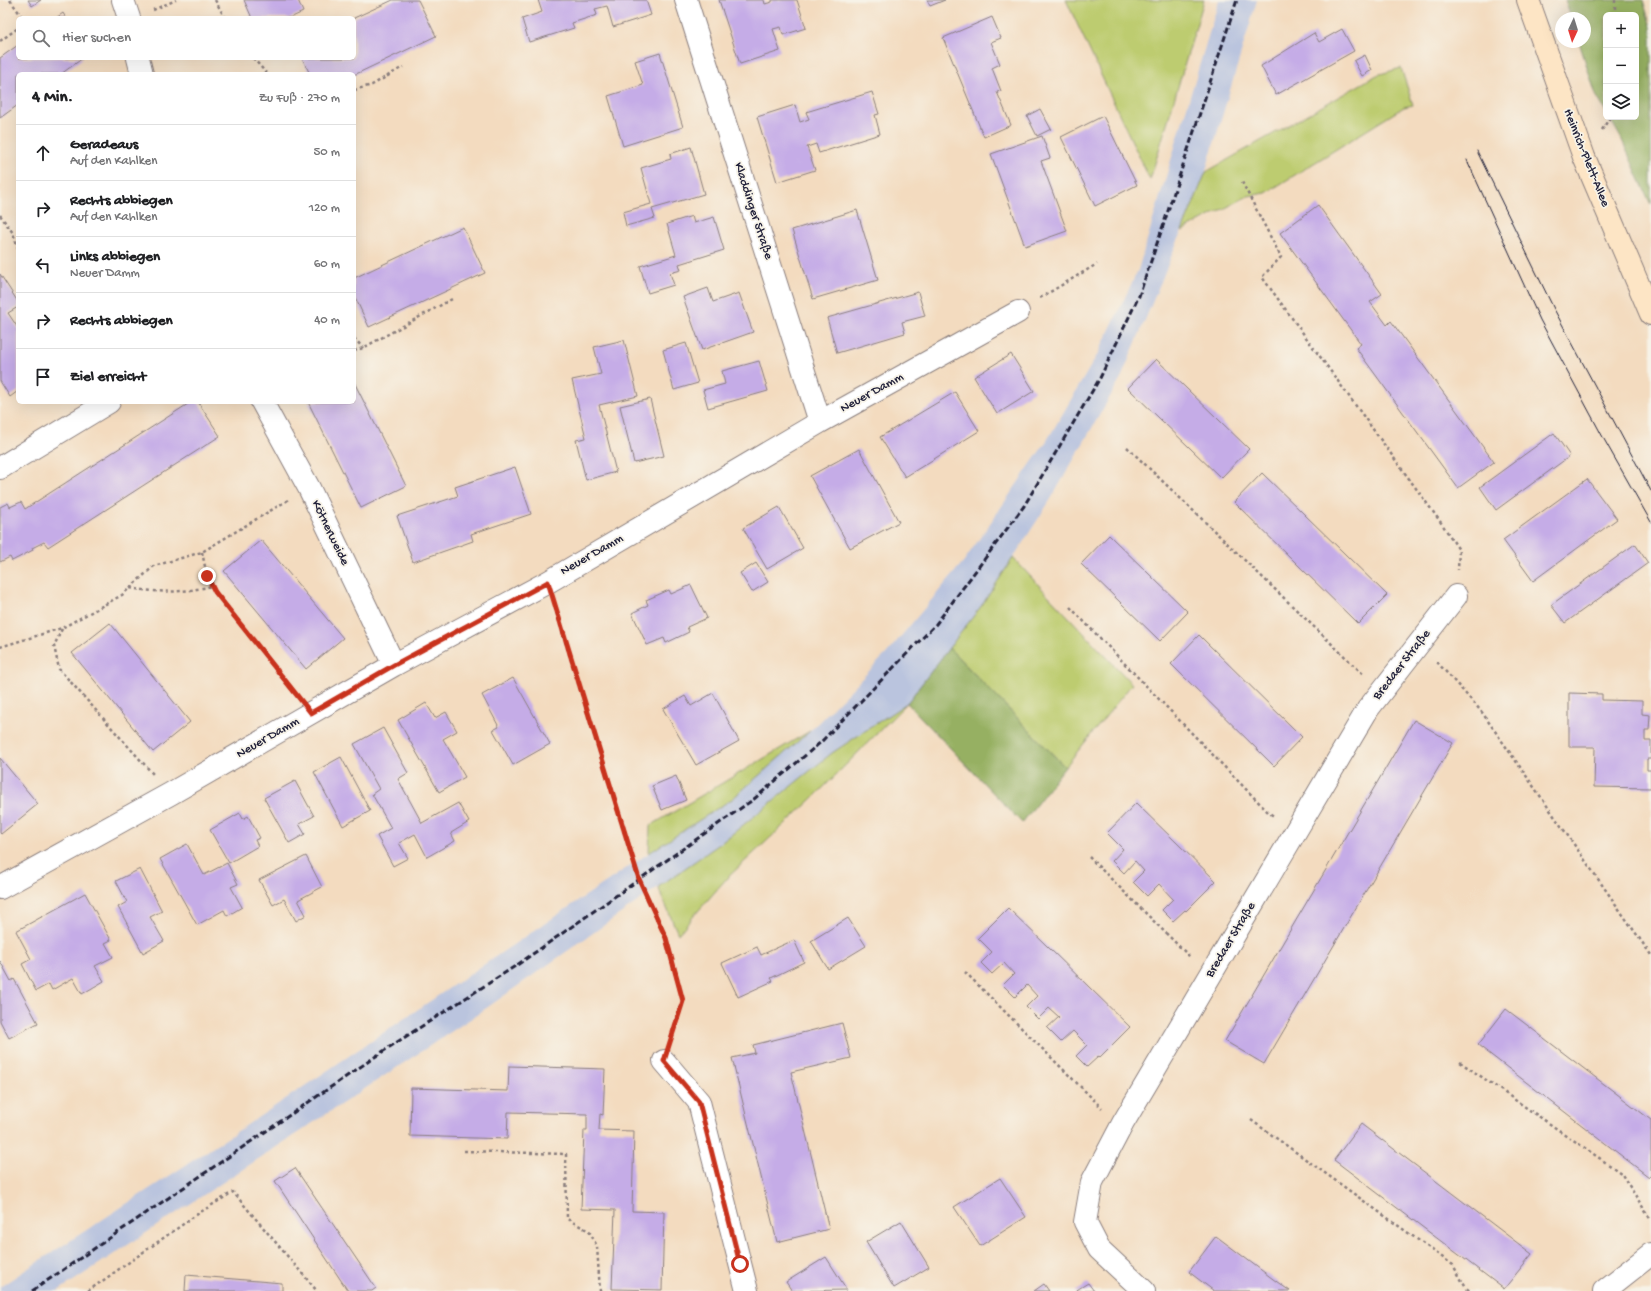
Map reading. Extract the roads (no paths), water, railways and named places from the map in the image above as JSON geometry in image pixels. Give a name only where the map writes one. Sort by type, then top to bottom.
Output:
[{"type":"main road","name":"Heinrich-Plett-Allee","points":[[1528,0],[1584,157],[1651,314]]},
{"type":"street","points":[[123,0],[128,16]]},
{"type":"street","name":"Kladdinger Straße","points":[[686,0],[820,422]]},
{"type":"street","points":[[138,60],[142,72]]},
{"type":"street","name":"Neuer Damm","points":[[0,888],[170,794],[394,665],[548,582],[820,422],[1018,312]]},
{"type":"street","points":[[0,468],[106,404]]},
{"type":"street","name":"Kötnerweide","points":[[263,404],[308,488],[394,665]]},
{"type":"street","name":"Bredaer Straße","points":[[1144,1291],[1099,1249],[1085,1222],[1092,1182],[1123,1123],[1368,709],[1456,596]]},
{"type":"street","points":[[664,1061],[699,1102],[747,1291]]},
{"type":"street","points":[[1604,1291],[1651,1254]]},
{"type":"tram line","points":[[1477,151],[1554,309],[1651,491]]},
{"type":"tram line","points":[[1467,160],[1540,320],[1605,441],[1651,522]]},
{"type":"railway","points":[[32,1291],[388,1048],[517,965],[754,799],[821,742],[936,624],[1024,506],[1100,378],[1139,296],[1237,0]]}]
